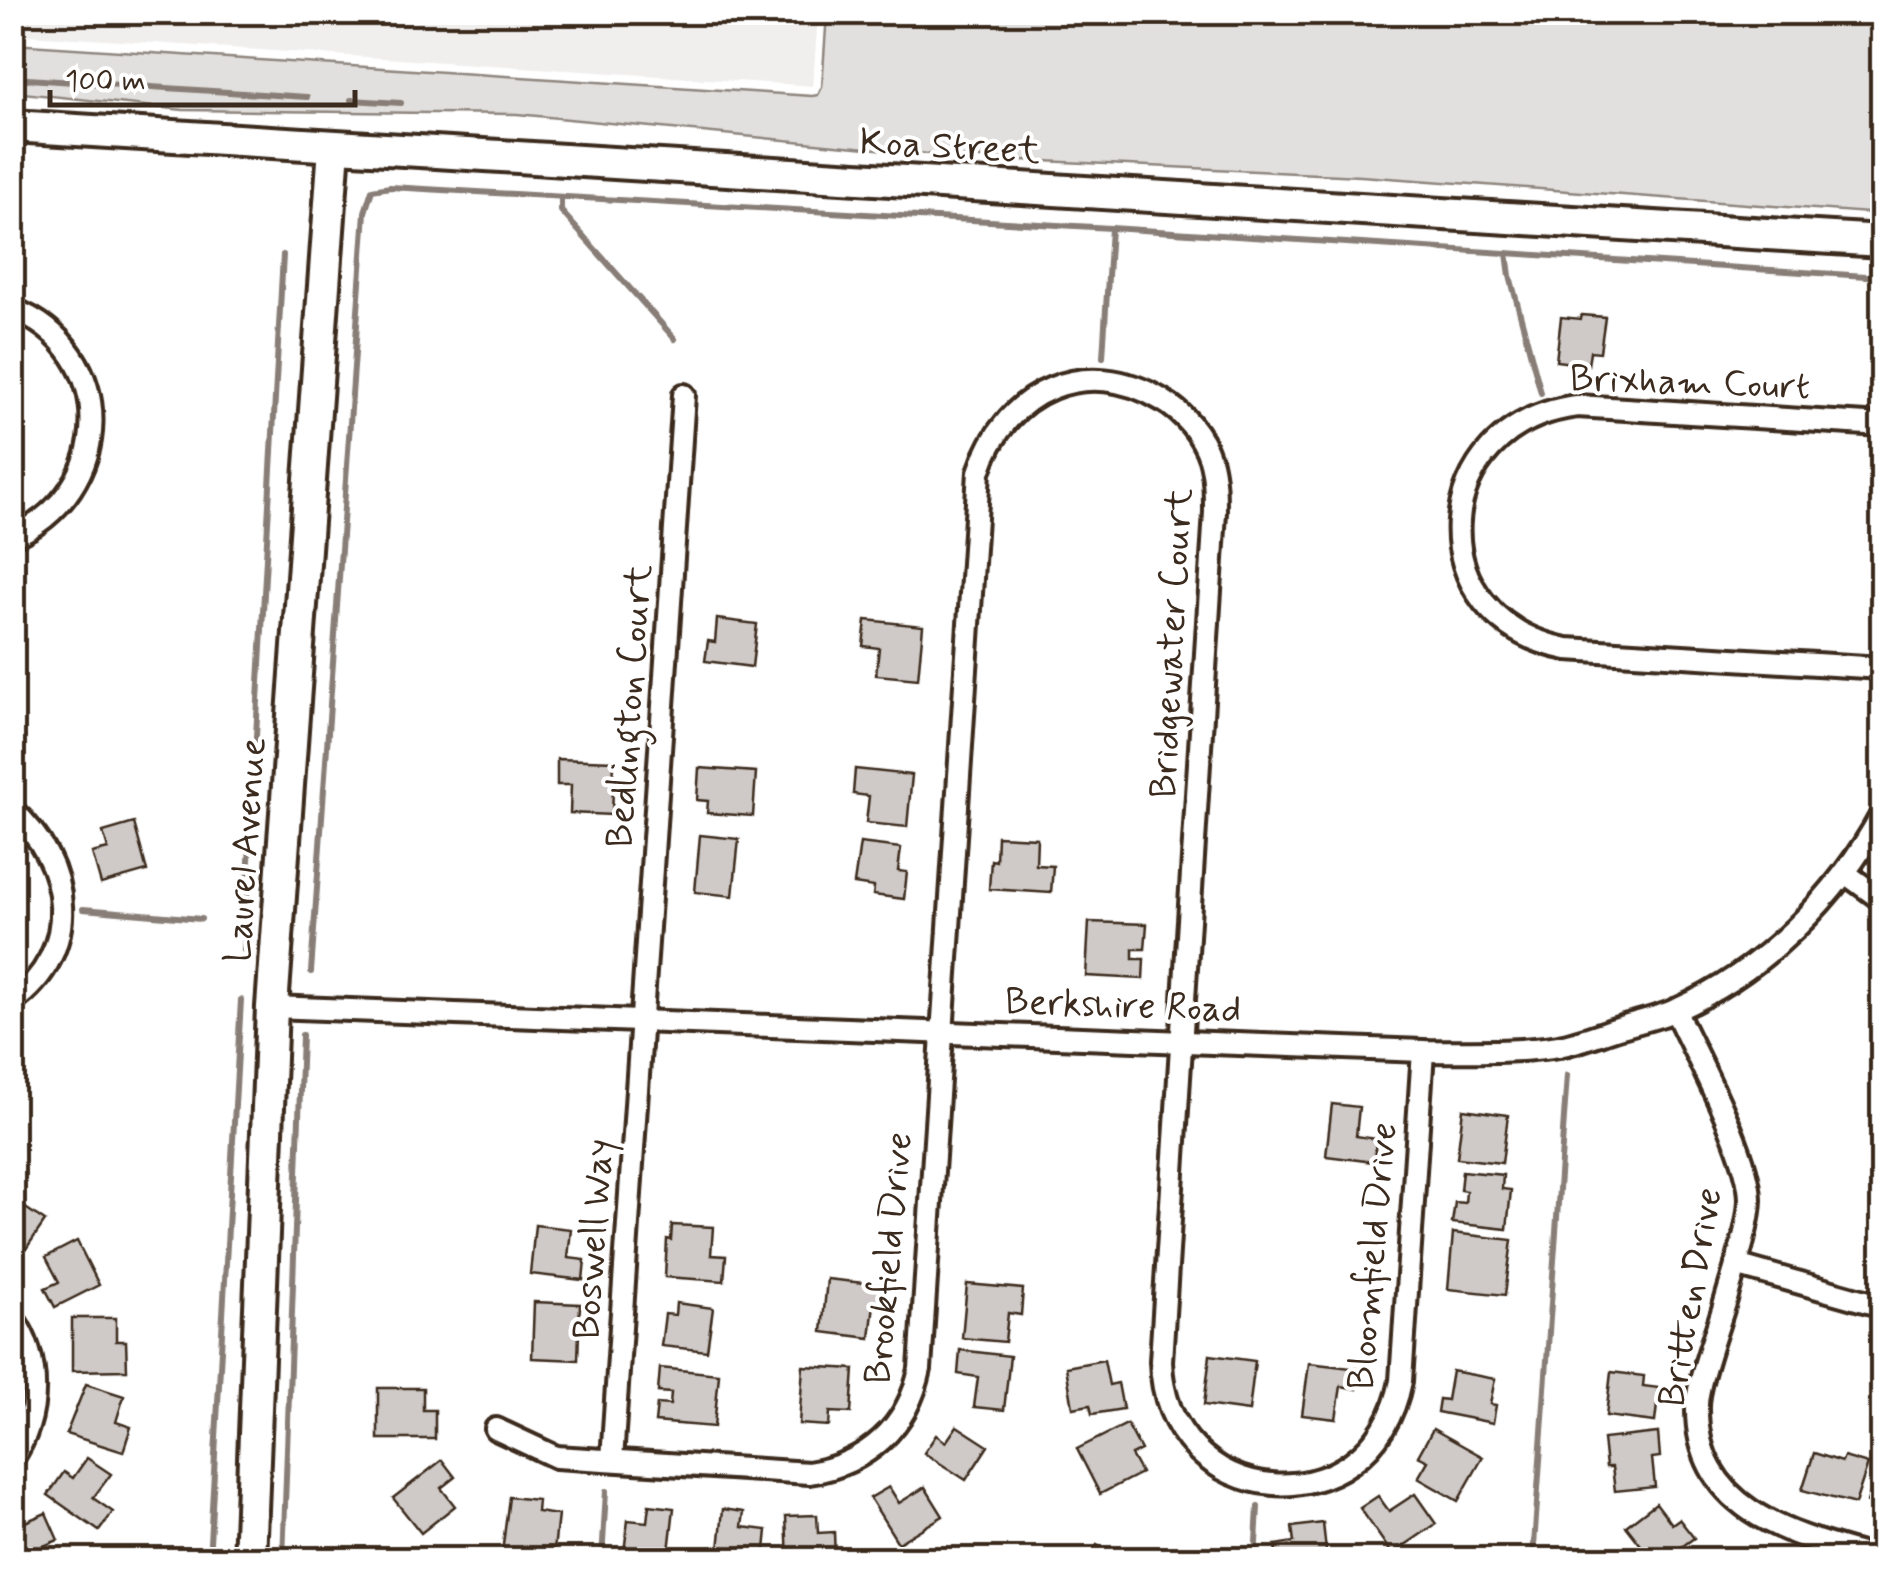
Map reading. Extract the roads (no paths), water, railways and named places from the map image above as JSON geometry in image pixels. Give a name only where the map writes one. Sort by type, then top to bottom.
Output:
[{"type":"main road","name":"Koa Street","points":[[12,126],[1882,242]]},
{"type":"main road","name":"Laurel Avenue","points":[[250,1560],[272,1006],[334,147]]},
{"type":"street","points":[[12,308],[50,328],[64,343],[84,378],[92,416],[88,456],[72,489],[47,517],[12,537]]},
{"type":"street","name":"Bridgewater Court","points":[[940,1032],[979,472],[994,436],[1026,402],[1070,382],[1094,379],[1148,391],[1169,404],[1201,439],[1214,480],[1181,1041]]},
{"type":"street","name":"Bedlington Court","points":[[641,1022],[684,395]]},
{"type":"street","name":"Brixham Court","points":[[1882,425],[1577,406],[1557,408],[1511,428],[1480,459],[1460,502],[1457,527],[1464,571],[1483,603],[1511,628],[1547,646],[1882,668]]},
{"type":"street","points":[[12,810],[29,824],[49,854],[59,878],[62,914],[50,956],[39,976],[12,1002]]},
{"type":"street","name":"Berkshire Road","points":[[272,1006],[1423,1051],[1561,1046],[1676,1010],[1766,954],[1807,918],[1845,873],[1882,814]]},
{"type":"street","points":[[1845,873],[1882,900]]},
{"type":"street","name":"Britten Drive","points":[[1676,1010],[1742,1155],[1750,1200],[1697,1404],[1704,1451],[1722,1490],[1768,1523],[1882,1560]]},
{"type":"street","name":"Boswell Way","points":[[612,1460],[641,1022]]},
{"type":"street","name":"Brookfield Drive","points":[[496,1429],[556,1456],[809,1473],[832,1470],[868,1452],[898,1423],[916,1388],[920,1370],[940,1032]]},
{"type":"street","name":"Bloomfield Drive","points":[[1181,1041],[1161,1361],[1164,1390],[1178,1426],[1200,1454],[1248,1480],[1290,1486],[1334,1475],[1360,1458],[1382,1431],[1397,1399],[1423,1051]]},
{"type":"street","points":[[1736,1265],[1882,1306]]},
{"type":"street","points":[[12,1317],[32,1357],[34,1388],[30,1425],[12,1459]]},
{"type":"waterway","points":[[12,78],[307,97]]},
{"type":"waterway","points":[[351,100],[401,103]]},
{"type":"waterway","points":[[311,972],[365,212],[372,190],[390,187],[1111,228],[1882,277]]},
{"type":"waterway","points":[[561,197],[561,211],[675,339]]},
{"type":"waterway","points":[[1103,357],[1111,228]]},
{"type":"waterway","points":[[1507,253],[1541,393]]},
{"type":"waterway","points":[[244,950],[283,255]]},
{"type":"waterway","points":[[83,909],[201,919]]},
{"type":"waterway","points":[[209,1560],[241,1000]]},
{"type":"waterway","points":[[283,1560],[302,1035]]},
{"type":"waterway","points":[[1533,1560],[1567,1075]]},
{"type":"waterway","points":[[602,1560],[606,1491]]},
{"type":"waterway","points":[[1255,1560],[1258,1507]]}]
